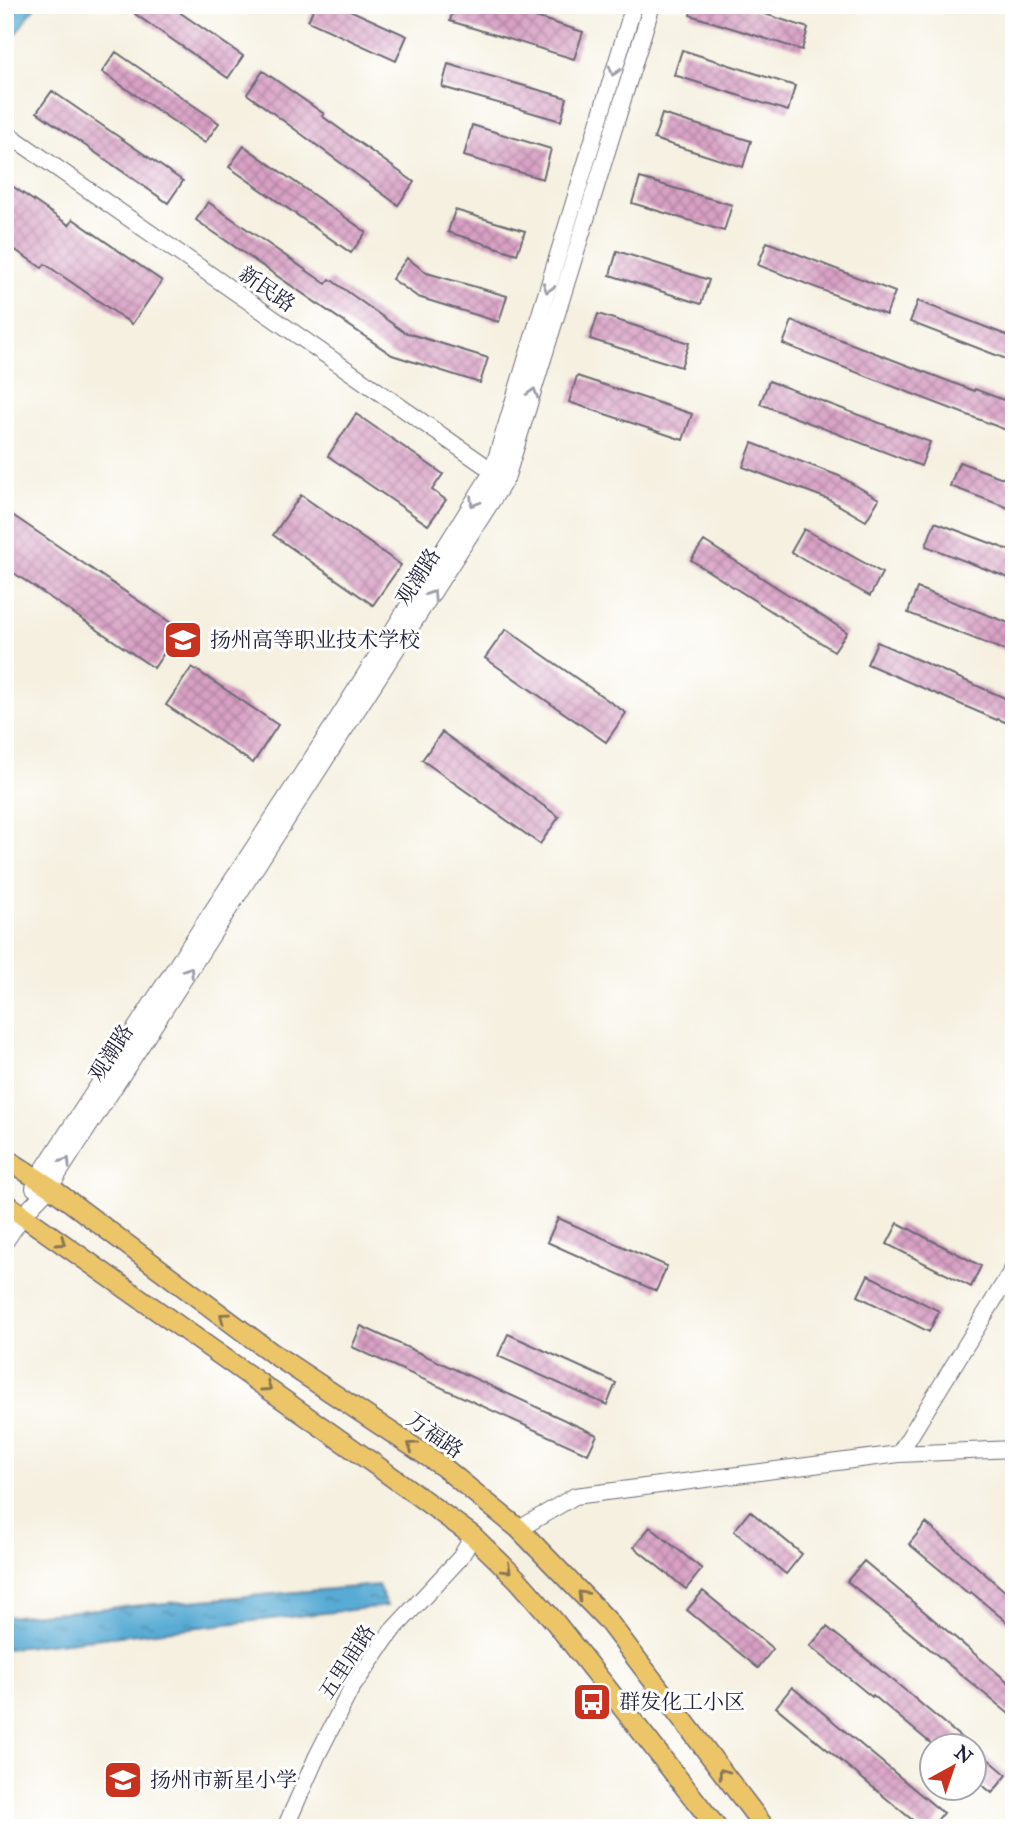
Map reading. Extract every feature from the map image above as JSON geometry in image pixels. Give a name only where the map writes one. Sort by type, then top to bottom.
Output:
[{"type":"main road","name":"万福路","points":[[5,1158],[44,1183],[272,1353],[442,1466],[519,1529],[607,1620],[765,1828]]},
{"type":"main road","points":[[5,1203],[377,1465],[472,1536],[518,1580],[555,1622],[717,1828]]},
{"type":"street","name":"观潮路","points":[[499,476],[634,5]]},
{"type":"street","name":"观潮路","points":[[5,1242],[499,476],[652,5]]},
{"type":"street","name":"新民路","points":[[5,132],[499,476]]},
{"type":"street","points":[[899,1454],[1014,1267]]},
{"type":"street","points":[[519,1529],[575,1496],[899,1454],[1014,1449]]},
{"type":"street","name":"五里庙路","points":[[285,1828],[351,1689],[391,1632],[460,1558],[472,1536]]},
{"type":"water","points":[[5,5],[36,5],[5,49]]},
{"type":"water","points":[[378,1585],[387,1606],[5,1649],[5,1617]]},
{"type":"building","points":[[141,5],[169,5],[243,56],[228,78],[135,14]]},
{"type":"building","points":[[315,5],[339,5],[407,36],[396,61],[308,21]]},
{"type":"building","points":[[454,5],[498,5],[583,32],[574,59],[450,21]]},
{"type":"building","points":[[693,5],[737,5],[808,28],[802,50],[690,15]]},
{"type":"building","points":[[682,50],[795,86],[788,111],[674,75]]},
{"type":"building","points":[[116,52],[219,123],[205,143],[102,72]]},
{"type":"building","points":[[448,64],[567,98],[561,121],[442,87]]},
{"type":"building","points":[[263,71],[414,182],[398,205],[247,94]]},
{"type":"building","points":[[52,91],[183,181],[168,203],[37,112]]},
{"type":"building","points":[[662,114],[751,141],[743,167],[654,139]]},
{"type":"building","points":[[472,125],[551,149],[543,179],[464,156]]},
{"type":"building","points":[[244,146],[366,232],[351,253],[229,167]]},
{"type":"building","points":[[640,178],[732,205],[724,231],[632,203]]},
{"type":"building","points":[[5,181],[69,225],[73,219],[162,281],[132,324],[45,264],[42,268],[5,243]]},
{"type":"building","points":[[208,202],[326,284],[330,279],[404,332],[488,358],[480,383],[392,355],[196,220]]},
{"type":"building","points":[[455,210],[525,231],[517,254],[448,232]]},
{"type":"building","points":[[767,242],[895,292],[886,315],[758,265]]},
{"type":"building","points":[[617,251],[709,280],[701,304],[610,275]]},
{"type":"building","points":[[407,258],[427,273],[507,296],[499,322],[418,297],[392,279]]},
{"type":"building","points":[[918,301],[1014,338],[1014,362],[910,322]]},
{"type":"building","points":[[598,314],[689,343],[681,367],[590,339]]},
{"type":"building","points":[[792,321],[1014,404],[1014,433],[783,344]]},
{"type":"building","points":[[577,376],[692,414],[683,440],[569,402]]},
{"type":"building","points":[[769,381],[930,442],[921,466],[760,404]]},
{"type":"building","points":[[356,414],[443,474],[432,490],[446,500],[428,525],[328,456]]},
{"type":"building","points":[[752,443],[839,476],[879,499],[866,521],[828,499],[743,467]]},
{"type":"building","points":[[959,462],[1014,482],[1014,510],[950,486]]},
{"type":"building","points":[[301,495],[401,565],[373,605],[273,535]]},
{"type":"building","points":[[5,510],[180,629],[154,668],[5,567]]},
{"type":"building","points":[[935,522],[1014,552],[1014,580],[926,546]]},
{"type":"building","points":[[804,529],[882,573],[870,596],[791,552]]},
{"type":"building","points":[[704,541],[847,632],[834,651],[691,560]]},
{"type":"building","points":[[917,588],[1014,625],[1014,654],[908,613]]},
{"type":"building","points":[[506,629],[626,713],[606,742],[485,658]]},
{"type":"building","points":[[877,642],[1014,702],[1014,726],[867,664]]},
{"type":"building","points":[[192,667],[278,725],[253,763],[166,705]]},
{"type":"building","points":[[442,732],[559,817],[540,844],[422,760]]},
{"type":"building","points":[[558,1218],[667,1266],[656,1291],[547,1242]]},
{"type":"building","points":[[898,1223],[981,1266],[971,1287],[887,1244]]},
{"type":"building","points":[[868,1275],[939,1311],[929,1332],[858,1296]]},
{"type":"building","points":[[361,1326],[597,1435],[588,1454],[352,1347]]},
{"type":"building","points":[[508,1334],[616,1383],[607,1405],[498,1356]]},
{"type":"building","points":[[750,1511],[802,1554],[786,1574],[734,1531]]},
{"type":"building","points":[[926,1523],[1014,1599],[1014,1628],[909,1544]]},
{"type":"building","points":[[650,1527],[702,1569],[686,1589],[634,1547]]},
{"type":"building","points":[[864,1561],[1014,1687],[1014,1718],[847,1581]]},
{"type":"building","points":[[703,1591],[773,1649],[758,1668],[687,1610]]},
{"type":"building","points":[[827,1627],[953,1731],[918,1733],[810,1646]]},
{"type":"building","points":[[792,1687],[918,1792],[918,1801],[929,1801],[943,1813],[931,1828],[922,1828],[776,1707]]},
{"type":"building","points":[[988,1759],[1007,1775],[992,1793],[988,1790]]},
{"type":"place","name":"扬州高等职业技术学校","points":[[183,640]]},
{"type":"place","name":"群发化工小区","points":[[592,1702]]},
{"type":"place","name":"扬州市新星小学","points":[[123,1780]]}]
